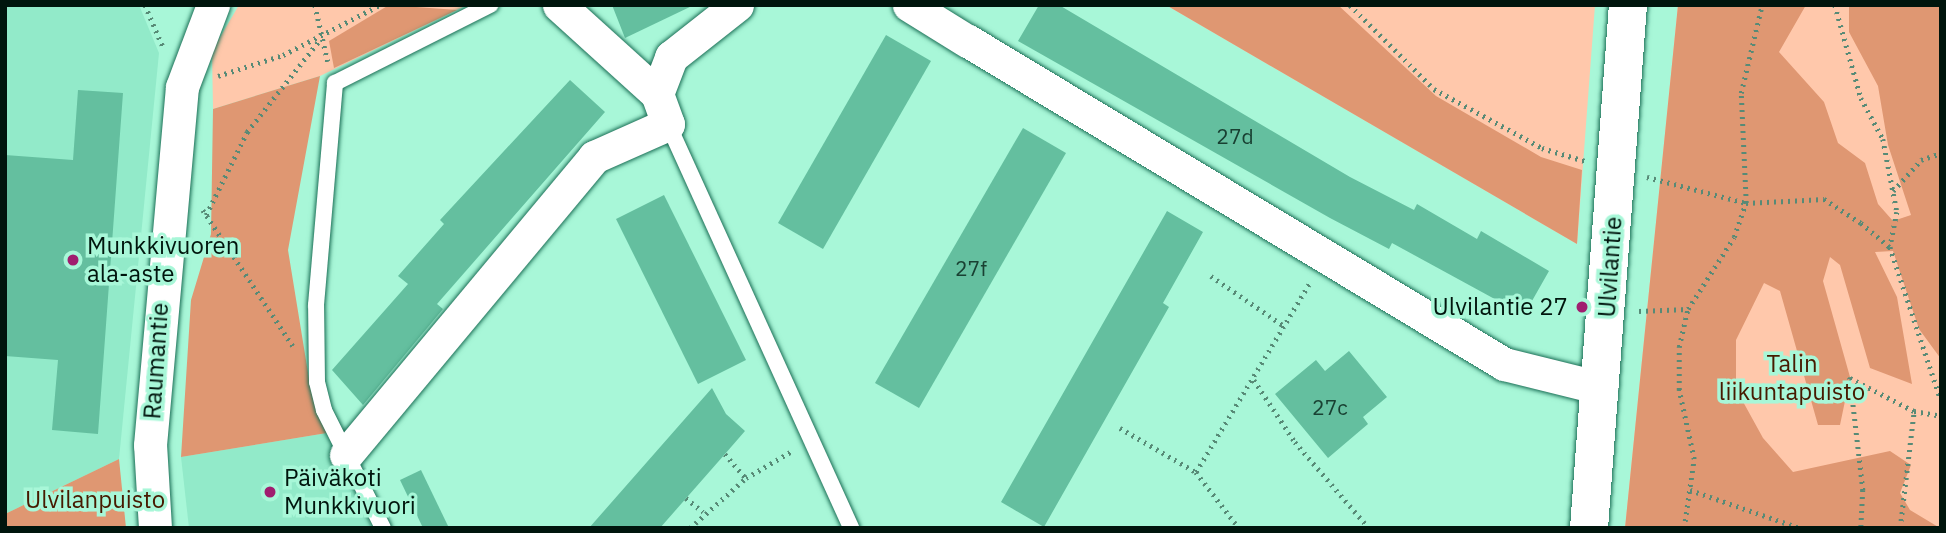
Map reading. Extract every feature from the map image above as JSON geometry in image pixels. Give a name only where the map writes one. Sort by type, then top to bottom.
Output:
[{"type":"street","points":[[559,5],[662,109]]},
{"type":"street","points":[[346,455],[594,157],[662,109],[671,57],[737,5]]},
{"type":"street","points":[[909,5],[1326,254],[1504,364],[1601,388]]},
{"type":"street","name":"Ulvilantie","points":[[1589,528],[1601,388],[1630,172],[1628,5]]},
{"type":"street","name":"Raumantie","points":[[155,528],[148,479],[182,87],[199,14]]},
{"type":"lane","points":[[383,528],[346,455],[317,382],[316,305],[335,83],[490,5]]},
{"type":"lane","points":[[662,109],[851,528]]},
{"type":"path","points":[[206,215],[247,132],[320,38],[315,5]]},
{"type":"path","points":[[182,87],[320,38],[380,5]]},
{"type":"path","points":[[1350,5],[1434,89],[1542,148],[1746,203],[1824,199],[1890,247]]},
{"type":"path","points":[[1684,528],[1695,459],[1679,390],[1688,309],[1734,237],[1746,203],[1741,93],[1762,5]]},
{"type":"path","points":[[1835,5],[1861,98],[1883,139],[1893,191],[1890,247],[1901,291],[1936,371],[1941,400]]},
{"type":"path","points":[[1893,191],[1921,160],[1941,153]]},
{"type":"path","points":[[199,203],[317,382]]},
{"type":"path","points":[[1196,472],[1254,379],[1326,254]]},
{"type":"path","points":[[1211,276],[1284,326]]},
{"type":"path","points":[[1634,311],[1688,309]]},
{"type":"path","points":[[1936,371],[1941,362]]},
{"type":"path","points":[[1861,528],[1863,490],[1850,377],[1914,411],[1941,416]]},
{"type":"path","points":[[1254,379],[1295,442],[1369,528]]},
{"type":"path","points":[[1900,528],[1914,411]]},
{"type":"path","points":[[1120,428],[1196,472],[1239,528]]},
{"type":"path","points":[[690,528],[703,512],[746,478],[811,441]]},
{"type":"path","points":[[725,454],[746,478]]},
{"type":"path","points":[[1690,490],[1800,528]]},
{"type":"path","points":[[686,498],[703,512]]},
{"type":"shaded area","name":"Munkkivuoren ala-aste","points":[[5,5],[139,5],[159,53],[119,459],[5,514]]},
{"type":"shaded area","name":"Päiväkoti Munkkivuori","points":[[327,433],[372,528],[189,528],[181,457]]},
{"type":"green space","points":[[239,5],[467,5],[320,76],[213,109],[212,51]]},
{"type":"green space","points":[[389,5],[457,10],[334,68],[329,41]]},
{"type":"green space","points":[[1166,5],[1595,5],[1577,244]]},
{"type":"green space","points":[[1166,5],[1338,5],[1436,96],[1541,157],[1582,170],[1577,244]]},
{"type":"green space","name":"Talin liikuntapuisto","points":[[1678,5],[1941,5],[1941,528],[1625,528]]},
{"type":"green space","name":"Talin liikuntapuisto","points":[[1678,5],[1806,5],[1779,52],[1824,102],[1838,143],[1865,163],[1878,204],[1893,221],[1911,215],[1888,145],[1878,86],[1849,32],[1849,5],[1941,5],[1941,359],[1919,329],[1893,251],[1875,252],[1897,297],[1912,384],[1870,368],[1840,265],[1830,257],[1823,281],[1850,377],[1840,425],[1818,425],[1780,291],[1764,283],[1736,340],[1736,389],[1763,438],[1793,472],[1890,451],[1911,465],[1900,493],[1910,510],[1940,528],[1625,528]]},
{"type":"green space","points":[[320,76],[288,250],[311,391],[327,433],[181,457],[191,300],[211,234],[213,109]]},
{"type":"green space","name":"Ulvilanpuisto","points":[[119,459],[126,528],[5,528],[5,514]]},
{"type":"building","points":[[612,5],[694,5],[625,38]]},
{"type":"building","points":[[1039,5],[1059,5],[1350,177],[1414,210],[1417,204],[1477,239],[1481,231],[1549,271],[1524,315],[1392,243],[1389,249],[1330,218],[1018,41]]},
{"type":"building","points":[[886,35],[931,61],[823,249],[778,223]]},
{"type":"building","points":[[570,80],[605,112],[437,304],[443,309],[363,405],[332,370],[408,284],[398,276],[444,224],[440,220]]},
{"type":"building","points":[[78,90],[123,93],[98,434],[52,430],[58,360],[5,356],[5,155],[73,160]]},
{"type":"building","points":[[1023,128],[1066,153],[919,408],[875,383]]},
{"type":"building","points":[[664,195],[746,360],[698,384],[616,219]]},
{"type":"building","points":[[1167,211],[1203,232],[1163,303],[1169,307],[1044,527],[1001,502]]},
{"type":"building","points":[[1349,351],[1387,397],[1363,417],[1368,424],[1328,458],[1275,394],[1316,360],[1325,371]]},
{"type":"building","points":[[712,388],[726,414],[745,431],[660,528],[589,528]]},
{"type":"building","points":[[421,470],[449,528],[423,528],[400,480]]},
{"type":"place","name":"Munkkivuoren ala-aste","points":[[73,260]]},
{"type":"place","name":"Ulvilantie 27","points":[[1582,307]]},
{"type":"place","name":"Päiväkoti Munkkivuori","points":[[270,492]]}]
